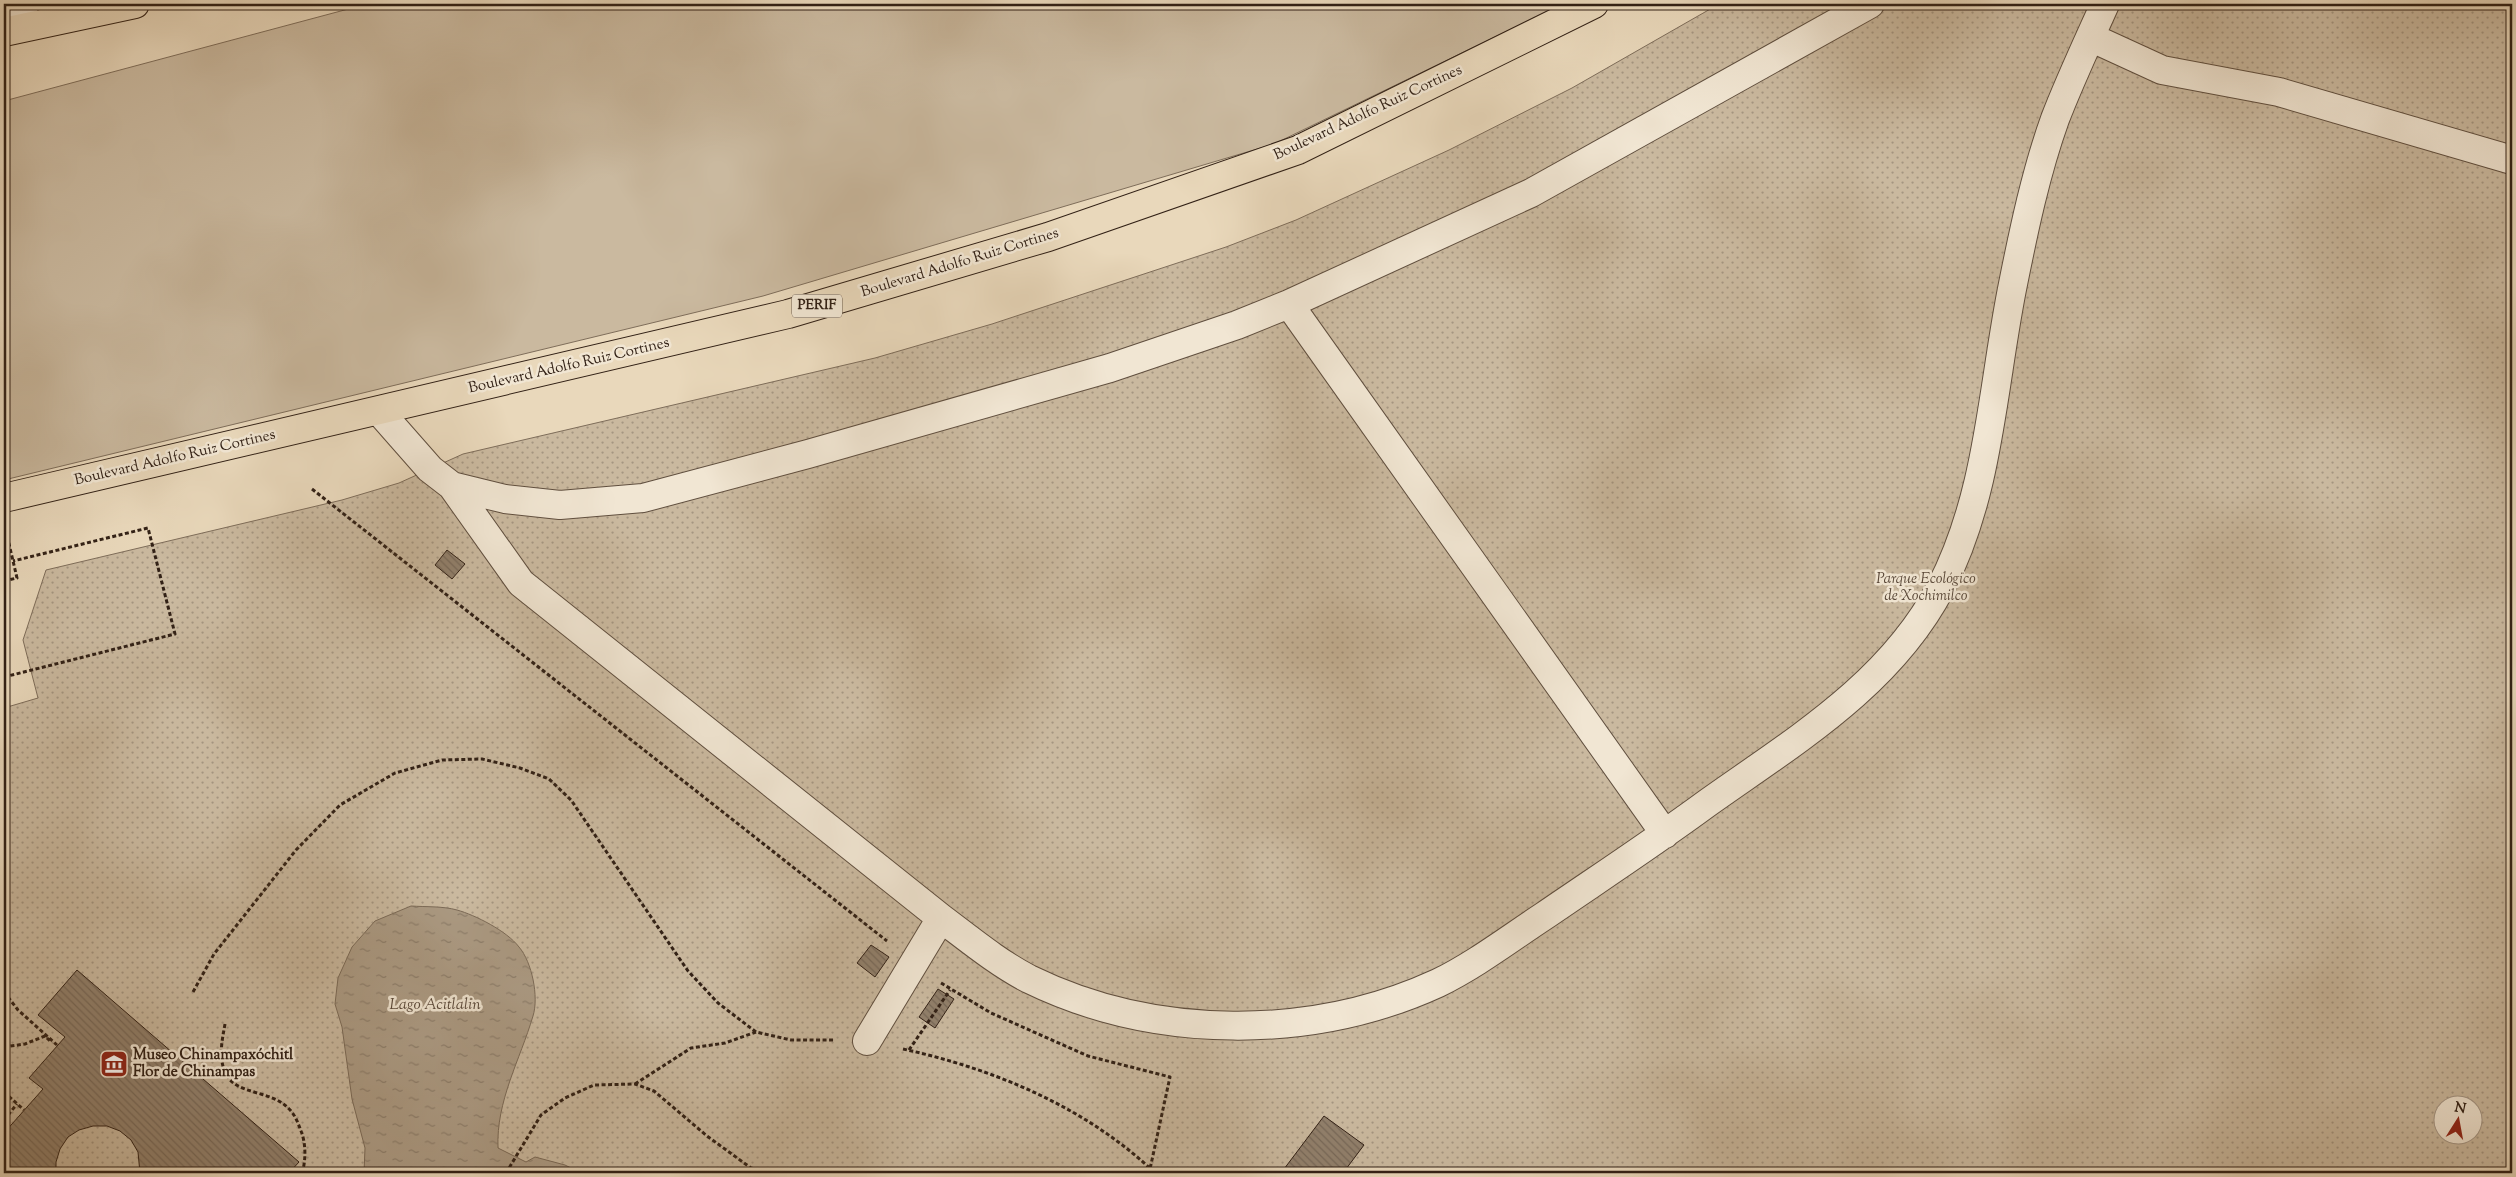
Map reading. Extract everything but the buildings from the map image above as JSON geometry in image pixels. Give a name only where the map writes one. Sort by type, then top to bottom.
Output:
[{"type":"highway","points":[[4,32],[135,4]]},
{"type":"highway","name":"Boulevard Adolfo Ruiz Cortines","points":[[4,498],[788,314],[1048,237],[1298,150],[1594,4]]},
{"type":"lane","points":[[4,32],[25,4]]},
{"type":"lane","points":[[452,486],[505,499],[560,505],[643,498],[808,454],[1110,368],[1237,325],[1289,304],[1531,193],[1870,4]]},
{"type":"lane","points":[[379,411],[430,469],[452,486],[521,584],[983,950],[1029,978],[1084,1000],[1140,1016],[1210,1026],[1291,1023],[1351,1014],[1399,999],[1440,981],[1476,961],[1665,834],[1845,704],[1883,668],[1914,630],[1940,590],[1960,545],[1976,500],[1988,444],[2013,284],[2037,178],[2054,122],[2105,4]]},
{"type":"lane","points":[[2090,37],[2162,70],[2279,92],[2512,160]]},
{"type":"lane","points":[[1289,304],[1665,834]]},
{"type":"lane","points":[[867,1041],[941,918]]},
{"type":"path","points":[[312,489],[950,990],[991,1013],[1088,1056],[1170,1076],[1150,1169]]},
{"type":"path","points":[[4,581],[17,578],[6,528]]},
{"type":"path","points":[[4,676],[174,634],[148,528],[13,561]]},
{"type":"path","points":[[4,569],[5,573]]},
{"type":"path","points":[[193,992],[214,954],[296,850],[340,805],[395,773],[442,760],[482,759],[520,768],[549,779],[571,800],[688,971],[718,1003],[756,1032],[791,1040],[867,1041],[909,1050],[980,1070],[1047,1098],[1102,1131],[1155,1173]]},
{"type":"path","points":[[909,1050],[950,990]]},
{"type":"path","points":[[4,992],[18,1010],[57,1046],[45,1036],[25,1044],[4,1047]]},
{"type":"path","points":[[225,1024],[221,1060],[226,1075],[234,1084],[276,1098],[288,1107],[297,1120],[304,1138],[302,1173]]},
{"type":"path","points":[[636,1084],[691,1048],[725,1043],[756,1032]]},
{"type":"path","points":[[506,1173],[541,1115],[565,1098],[594,1085],[636,1084],[654,1091],[707,1136],[751,1168],[772,1173]]},
{"type":"path","points":[[4,1092],[24,1110]]},
{"type":"path","points":[[4,1120],[17,1104]]},
{"type":"green space","points":[[367,4],[1563,4],[1274,144],[763,296],[4,480],[4,101]]},
{"type":"green space","name":"Parque Ecológico de Xochimilco","points":[[1719,4],[2512,4],[2512,1173],[4,1173],[4,708],[38,698],[23,640],[46,570],[342,500],[399,483],[463,454],[875,358],[992,324],[1226,247],[1296,220],[1449,150],[1572,88]]},
{"type":"water","name":"Lago Acitlalin","points":[[411,906],[440,907],[464,912],[490,924],[507,935],[524,953],[531,970],[535,990],[535,1008],[505,1097],[498,1131],[498,1148],[526,1162],[535,1157],[565,1165],[581,1173],[364,1173],[365,1148],[352,1099],[342,1027],[335,1004],[338,978],[352,947],[375,921]]},
{"type":"place","name":"Museo Chinampaxóchitl Flor de Chinampas","points":[[114,1064]]}]
